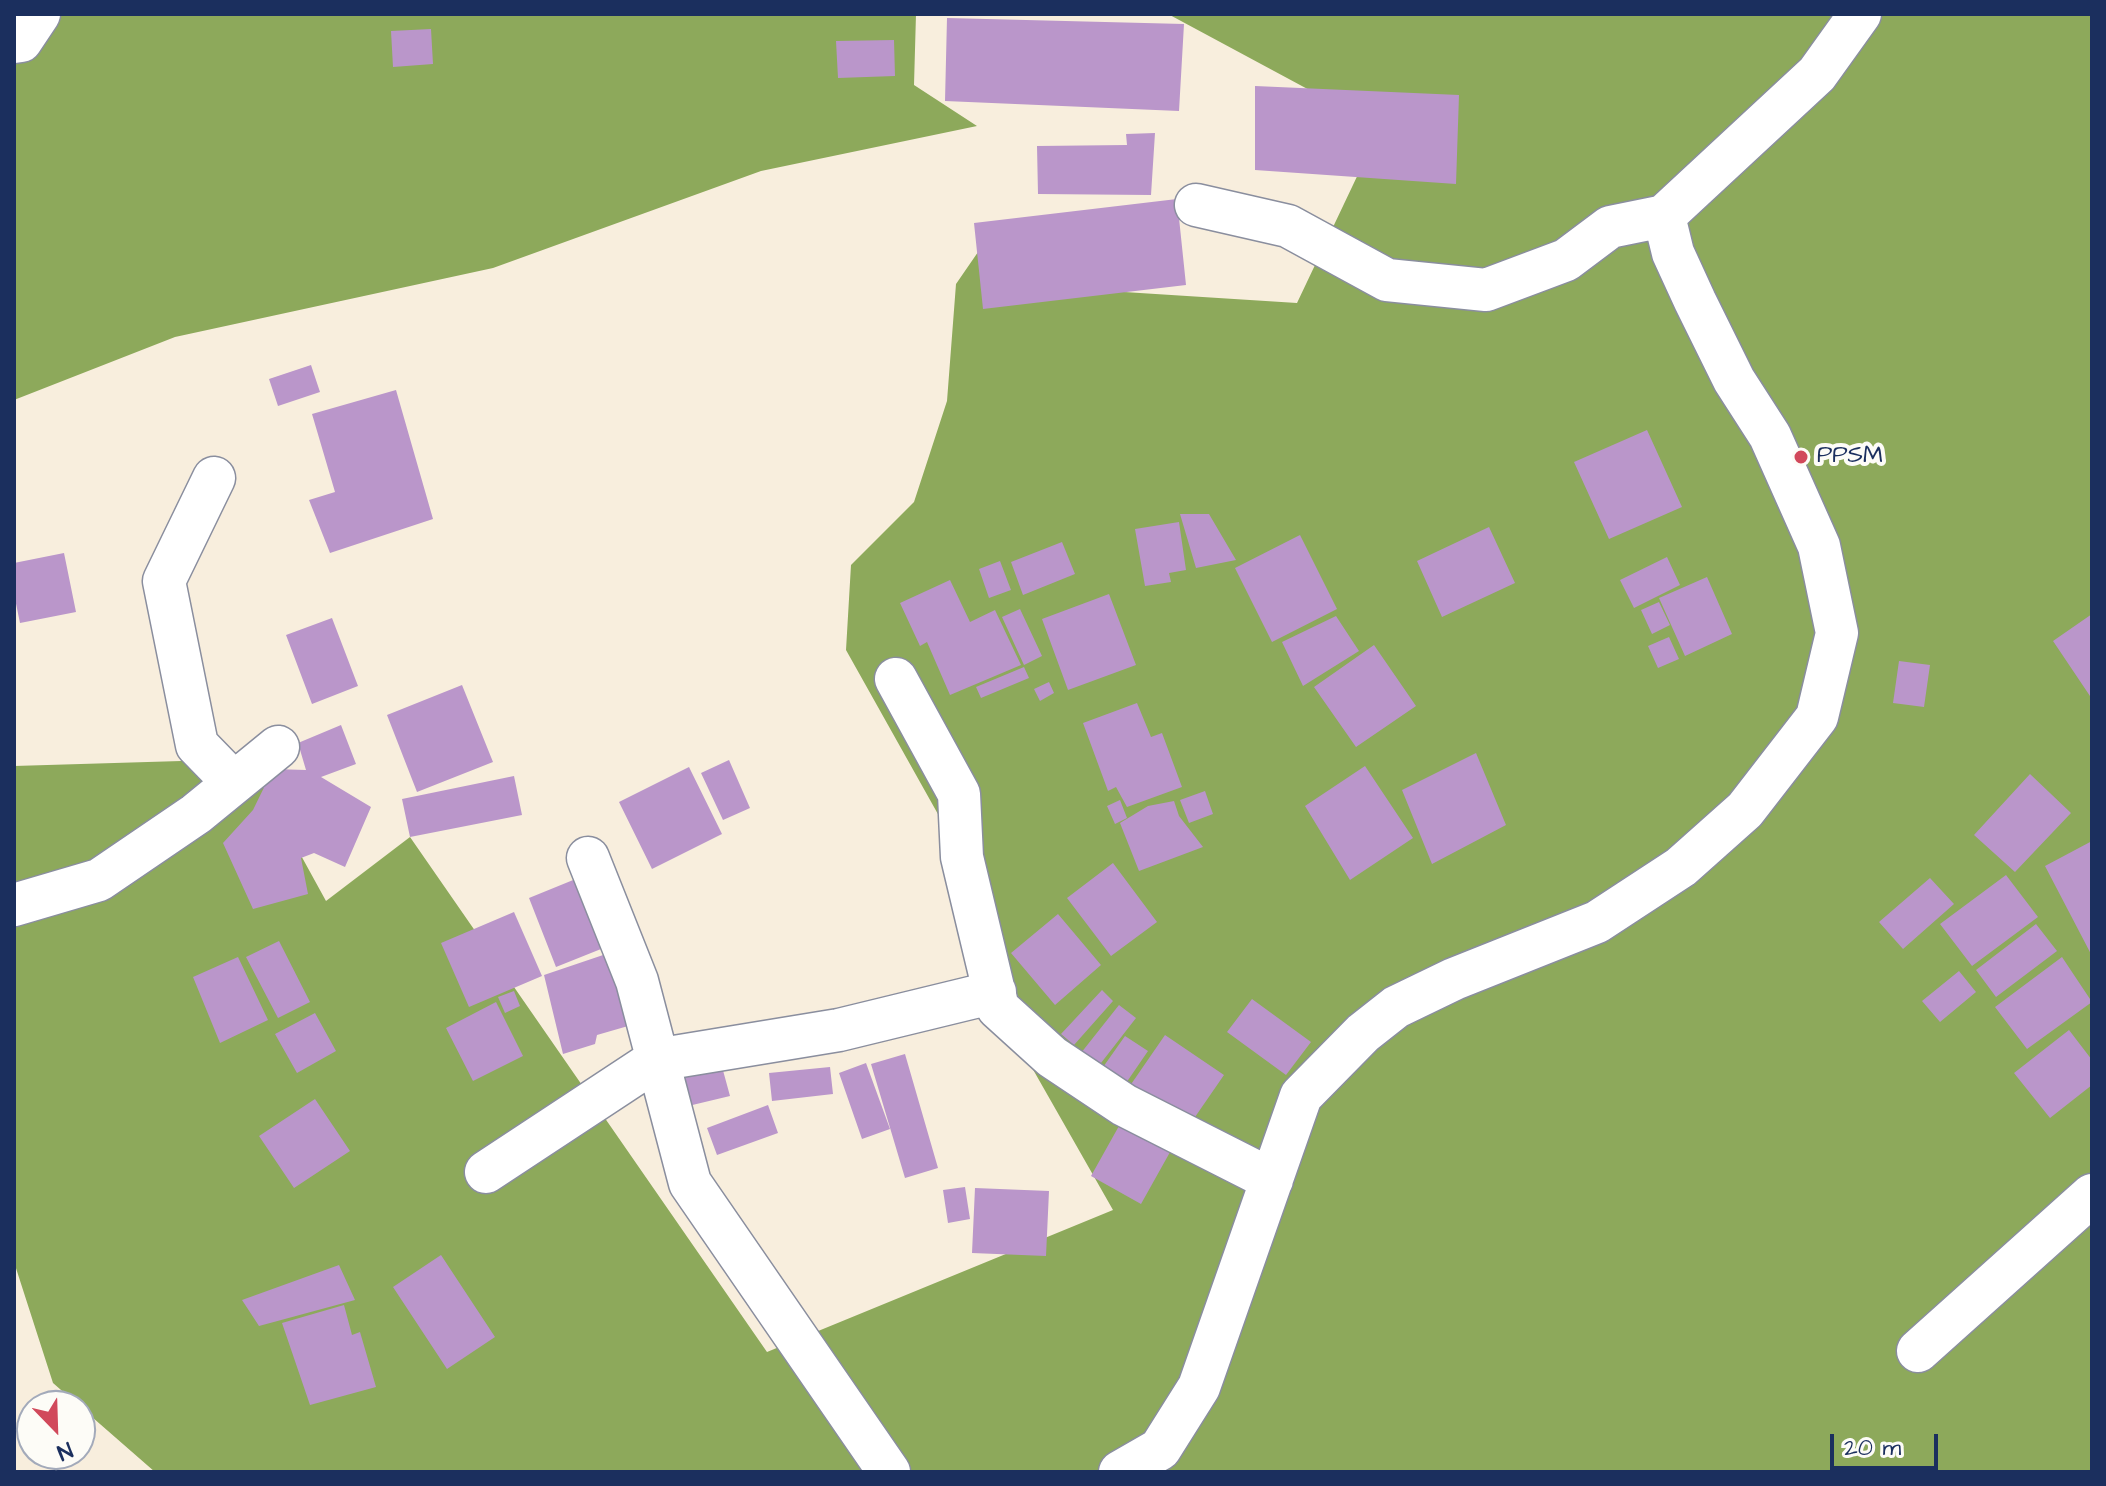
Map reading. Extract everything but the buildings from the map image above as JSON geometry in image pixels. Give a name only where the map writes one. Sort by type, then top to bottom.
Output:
[{"type":"street","points":[[14,42],[21,41],[39,14]]},
{"type":"street","points":[[1196,205],[1288,226],[1387,280],[1486,290],[1566,260],[1610,227],[1664,216],[1817,74],[1860,14]]},
{"type":"street","points":[[1120,1472],[1160,1449],[1199,1387],[1301,1096],[1363,1033],[1396,1007],[1454,979],[1597,922],[1681,867],[1745,810],[1817,717],[1837,633],[1819,546],[1770,436],[1734,380],[1695,301],[1673,253],[1664,216]]},
{"type":"street","points":[[214,478],[164,581],[197,745],[234,783]]},
{"type":"street","points":[[896,679],[959,794],[962,857],[998,1008],[1052,1057],[1124,1105],[1272,1180]]},
{"type":"street","points":[[14,905],[99,880],[196,814],[278,747]]},
{"type":"street","points":[[588,858],[637,981],[690,1183],[889,1472]]},
{"type":"street","points":[[486,1172],[656,1060],[839,1030],[995,992]]},
{"type":"street","points":[[1918,1351],[2092,1195]]},
{"type":"green space","points":[[14,14],[916,14],[914,85],[977,126],[761,171],[493,268],[175,337],[14,400]]},
{"type":"green space","points":[[1168,14],[2092,14],[2092,1472],[155,1472],[96,1421],[96,1390],[61,1390],[53,1383],[14,1262],[14,766],[248,759],[326,901],[410,837],[767,1352],[1113,1210],[998,1008],[962,857],[846,650],[851,565],[914,502],[947,401],[956,284],[987,239],[1014,285],[1297,303],[1380,128]]},
{"type":"place","name":"PPSM","points":[[1801,457]]}]
